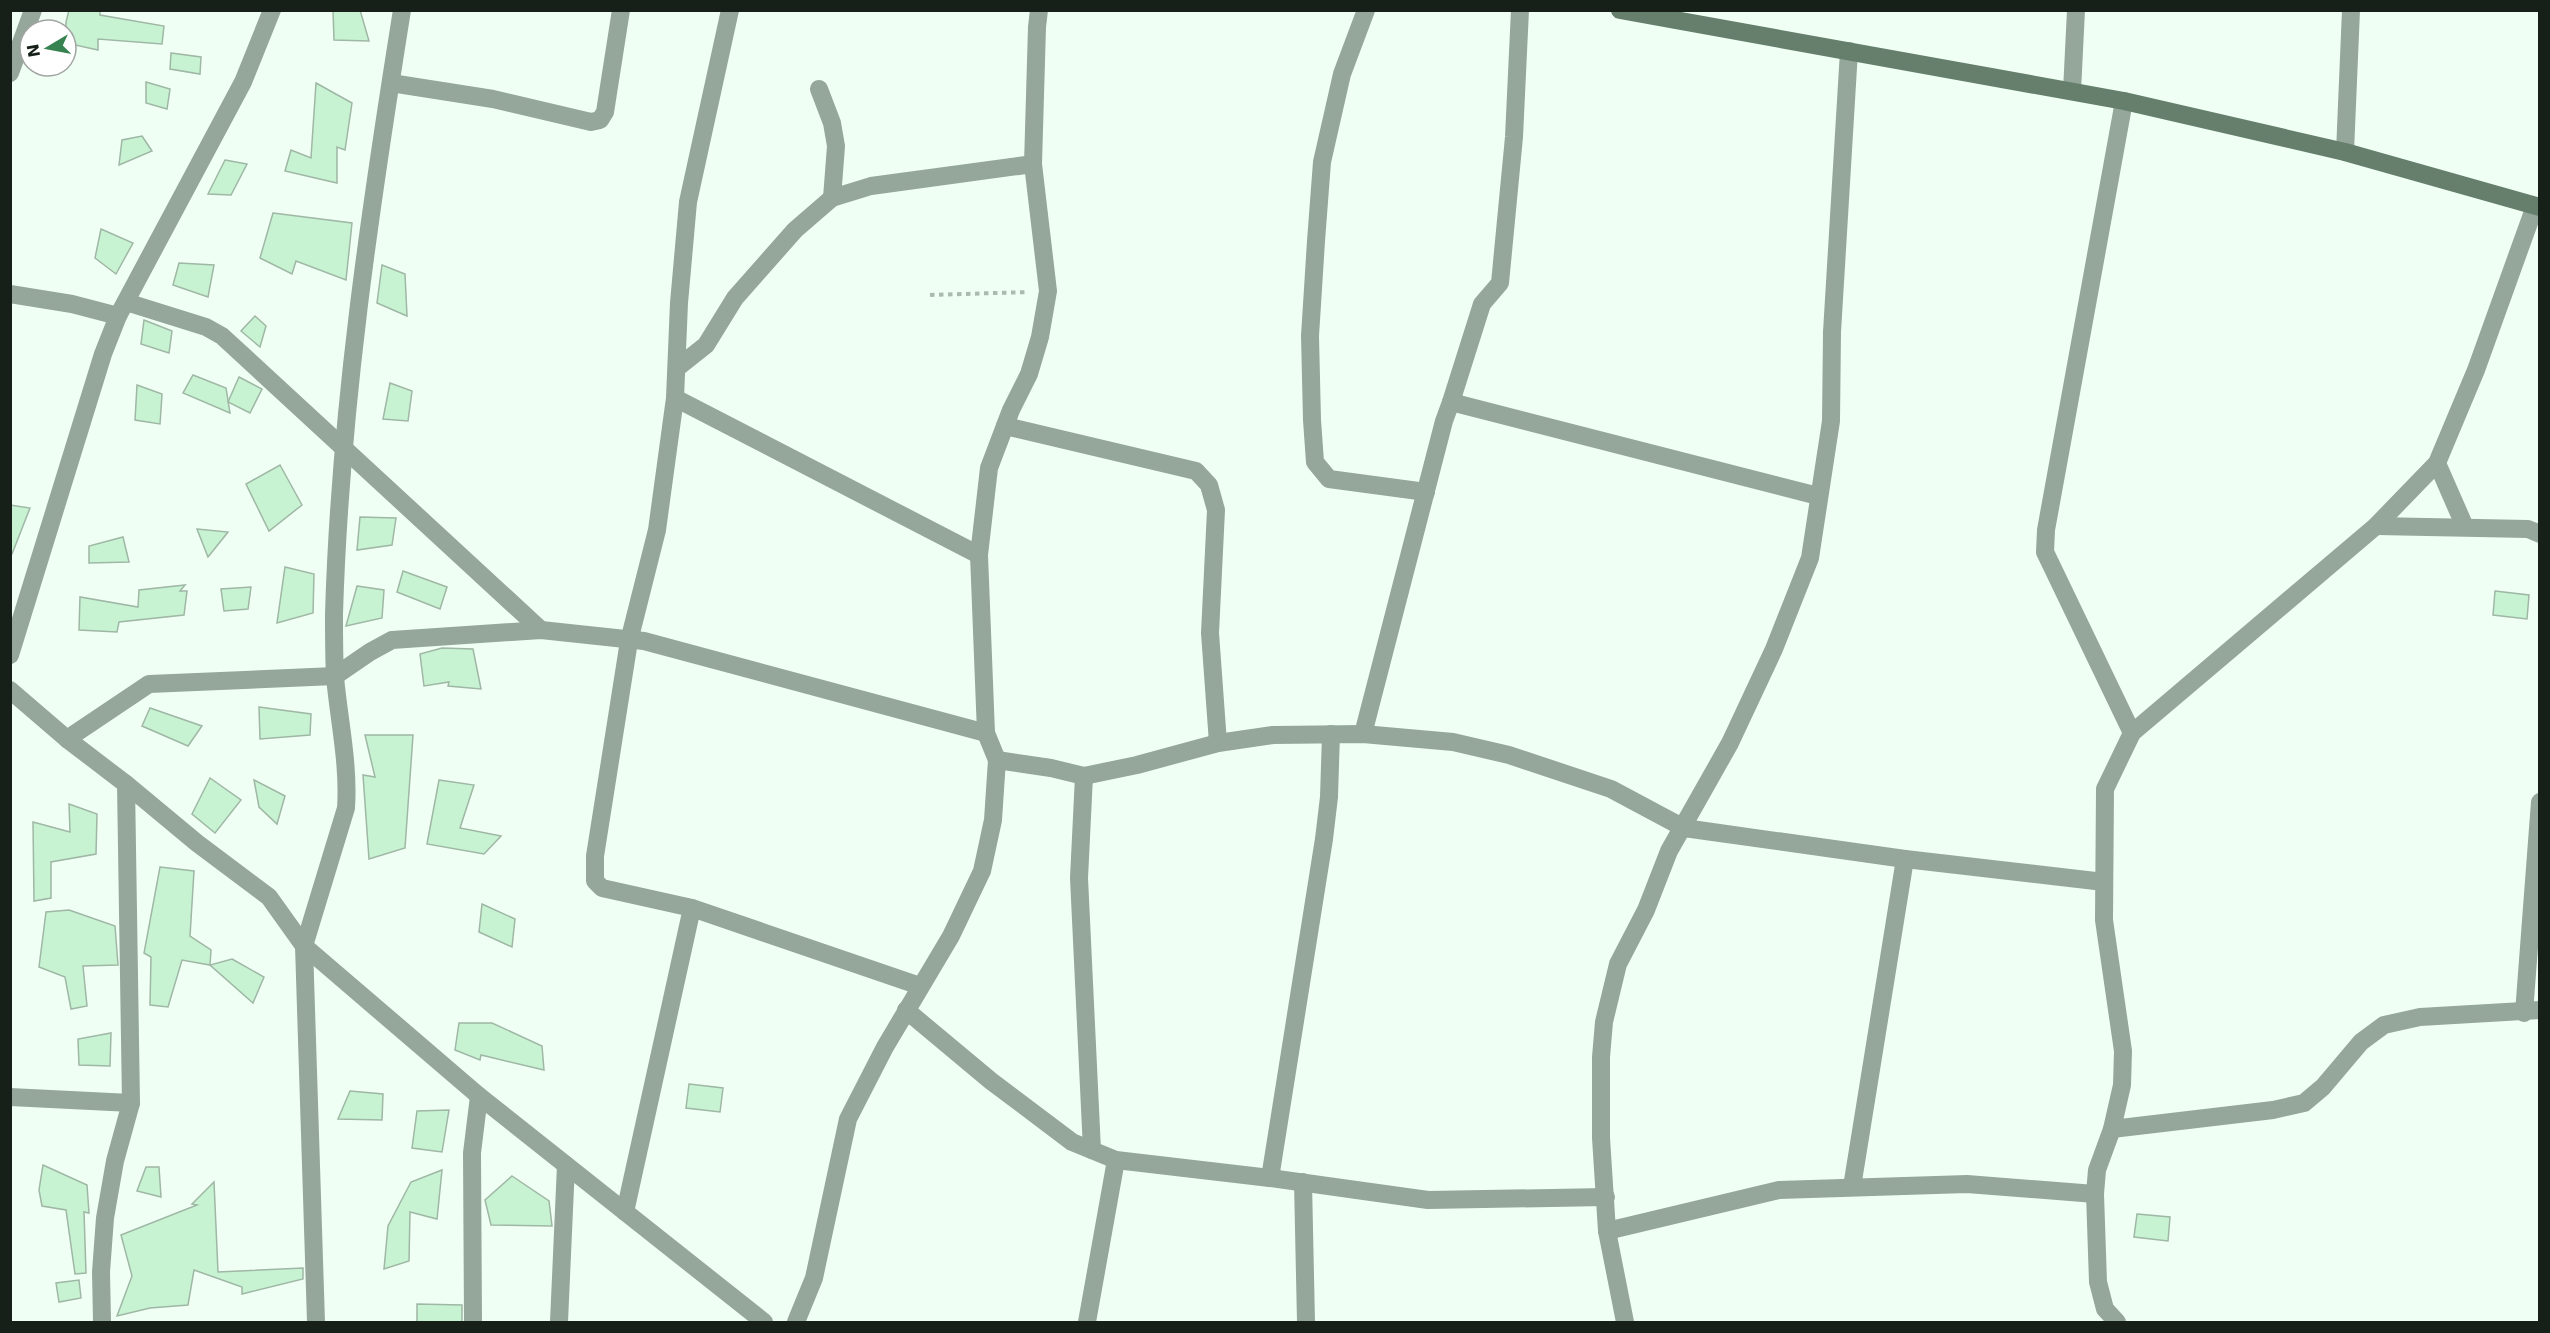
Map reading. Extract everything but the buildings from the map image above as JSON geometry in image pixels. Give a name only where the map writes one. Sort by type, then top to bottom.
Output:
[{"type":"street","points":[[10,73],[33,10]]},
{"type":"street","points":[[10,655],[103,354],[122,309],[243,82],[272,10]]},
{"type":"street","points":[[316,1323],[304,946],[346,808],[348,785],[335,676],[334,615],[344,446],[375,181],[402,10]]},
{"type":"street","points":[[391,83],[493,99],[591,122],[600,120],[605,112],[621,10]]},
{"type":"street","points":[[730,10],[688,202],[675,398],[657,530],[629,641],[595,856],[595,881],[602,888],[692,908],[920,986]]},
{"type":"street","points":[[796,1323],[814,1278],[848,1119],[906,1010],[951,936],[982,871],[993,820],[997,760],[986,733],[979,555],[989,468],[1029,374],[1040,337],[1048,291],[1033,164],[1039,10]]},
{"type":"street","points":[[1366,10],[1342,74],[1322,162],[1310,336],[1315,462],[1329,479],[1426,492]]},
{"type":"street","points":[[1363,734],[1451,402],[1482,304],[1500,283],[1514,137],[1520,10]]},
{"type":"street","points":[[1620,10],[2124,101],[2345,152],[2537,207],[2476,370],[2437,463],[2376,526],[2132,733],[2105,789],[2104,920],[2123,1051],[2122,1085],[2112,1129],[2097,1170],[2095,1194],[2098,1282],[2105,1309],[2117,1323]]},
{"type":"street","points":[[2072,91],[2076,10]]},
{"type":"street","points":[[2345,152],[2351,10]]},
{"type":"street","points":[[1625,1323],[1607,1231],[1601,1138],[1601,1057],[1604,1022],[1618,964],[1646,910],[1669,851],[1730,743],[1774,650],[1810,558],[1830,421],[1832,332],[1849,51]]},
{"type":"street","points":[[819,89],[832,123],[836,146],[832,198]]},
{"type":"street","points":[[2124,101],[2046,530],[2045,552],[2132,733]]},
{"type":"street","points":[[676,368],[706,345],[735,298],[795,230],[832,198],[871,186],[1033,164]]},
{"type":"street","points":[[10,294],[122,309],[206,327],[222,336],[541,630]]},
{"type":"street","points":[[675,398],[979,555]]},
{"type":"street","points":[[1451,402],[1818,496]]},
{"type":"street","points":[[1005,426],[1196,471],[1209,485],[1216,510],[1210,633],[1218,743]]},
{"type":"street","points":[[2437,463],[2464,527]]},
{"type":"street","points":[[2376,526],[2528,529],[2540,534]]},
{"type":"street","points":[[67,739],[149,684],[335,676],[392,640],[541,630],[644,641],[986,733]]},
{"type":"street","points":[[10,690],[67,739],[197,843],[269,897],[304,946],[479,1096],[764,1323]]},
{"type":"street","points":[[1270,1178],[1324,839],[1329,797],[1331,734]]},
{"type":"street","points":[[997,760],[1051,768],[1084,776],[1137,765],[1218,743],[1273,735],[1363,734],[1453,742],[1509,755],[1611,789],[1684,828],[1905,859],[2104,882]]},
{"type":"street","points":[[1084,776],[1079,879],[1092,1150]]},
{"type":"street","points":[[102,1323],[101,1272],[105,1218],[115,1161],[131,1103],[126,784]]},
{"type":"street","points":[[2112,1129],[2273,1110],[2304,1103],[2324,1087],[2361,1042],[2384,1025],[2420,1017],[2532,1012],[2540,802]]},
{"type":"street","points":[[1852,1187],[1905,859]]},
{"type":"street","points":[[625,1212],[692,908]]},
{"type":"street","points":[[906,1010],[991,1081],[1072,1142],[1116,1160],[1303,1182],[1428,1200],[1606,1197]]},
{"type":"street","points":[[472,1323],[472,1153],[479,1096]]},
{"type":"street","points":[[10,1097],[131,1103]]},
{"type":"street","points":[[1087,1323],[1116,1160]]},
{"type":"street","points":[[559,1323],[566,1165]]},
{"type":"street","points":[[1303,1182],[1306,1323]]},
{"type":"street","points":[[1607,1231],[1779,1190],[1967,1184],[2095,1194]]},
{"type":"path","points":[[930,295],[1048,291]]}]
